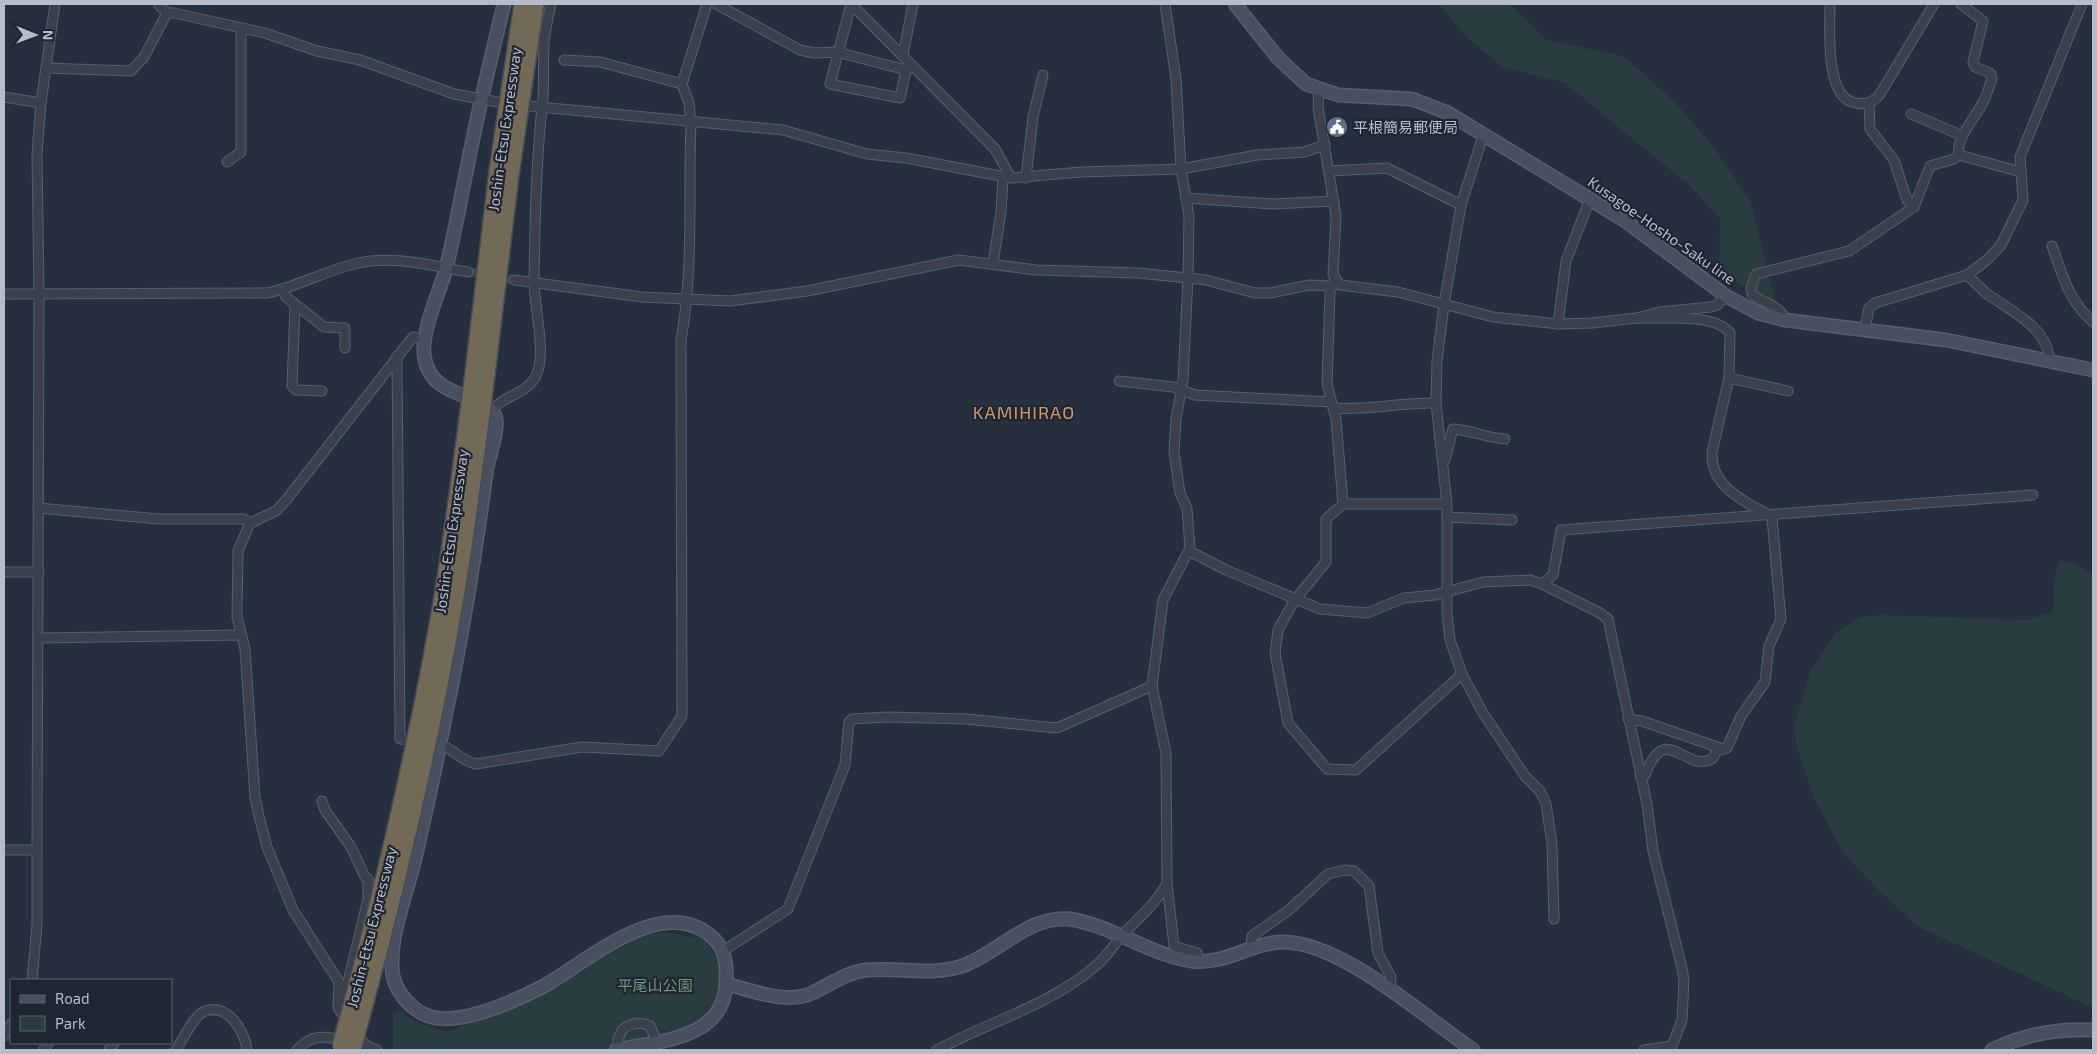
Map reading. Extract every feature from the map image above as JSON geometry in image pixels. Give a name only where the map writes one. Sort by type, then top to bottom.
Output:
[{"type":"highway","name":"Joshin-Etsu Expressway","points":[[351,1048],[388,921],[435,711],[465,543],[498,162],[522,4]]},
{"type":"highway","name":"Joshin-Etsu Expressway","points":[[480,374],[536,4]]},
{"type":"street","points":[[32,979],[37,925],[40,294],[37,154],[40,103],[55,4]]},
{"type":"street","points":[[158,4],[166,13],[265,33],[317,51],[360,60],[454,94],[498,102]]},
{"type":"street","points":[[504,4],[481,99],[446,268],[425,339],[427,365],[438,382],[492,410],[496,420],[496,430],[487,467],[474,562],[440,744],[392,957],[396,986],[408,1003],[419,1012],[432,1017],[447,1019],[474,1014],[493,1008],[542,986],[622,936],[654,925],[683,924],[699,928],[712,938],[723,952],[726,984],[723,1004],[712,1020],[696,1031],[665,1044],[617,1050],[618,1039],[622,1030],[634,1024],[642,1023],[650,1026],[665,1044]]},
{"type":"street","points":[[492,410],[504,398],[518,394],[529,386],[536,375],[539,360],[539,336],[534,283],[536,173],[544,44],[551,4]]},
{"type":"street","points":[[397,356],[400,739],[440,744],[467,762],[476,764],[582,747],[659,751],[682,716],[681,340],[688,299],[691,123],[689,104],[682,84],[707,4]]},
{"type":"street","points":[[716,4],[792,47],[814,53],[837,52],[910,68]]},
{"type":"street","points":[[910,68],[900,98],[830,84],[851,4],[903,55],[910,68],[995,149],[1007,178],[993,263]]},
{"type":"street","points":[[903,55],[913,4]]},
{"type":"street","points":[[1165,4],[1176,79],[1181,169],[1190,228],[1182,390],[1176,420],[1174,452],[1180,493],[1187,508],[1189,551],[1163,600],[1152,686],[1166,754],[1167,883],[1174,946],[1197,953],[1198,961]]},
{"type":"street","name":"Kusagoe-Hosho-Saku line","points":[[1235,4],[1294,74],[1306,84],[1338,95],[1402,98],[1421,101],[1448,113],[1624,220],[1726,296],[1758,313],[1785,320],[1946,340],[2093,370]]},
{"type":"street","points":[[1830,4],[1831,52],[1835,82],[1842,95],[1853,103],[1869,103],[1880,94],[1934,4]]},
{"type":"street","points":[[1959,155],[1958,148],[1963,136],[1983,103],[1992,78],[1990,73],[1975,67],[1973,62],[1982,21],[1961,4]]},
{"type":"street","points":[[1865,329],[1869,308],[1875,303],[1967,274],[1996,252],[2005,239],[2023,200],[2020,156],[2082,4]]},
{"type":"street","points":[[46,68],[131,71],[144,58],[166,13]]},
{"type":"street","points":[[226,162],[241,152],[241,28]]},
{"type":"street","points":[[564,60],[600,62],[682,84]]},
{"type":"street","points":[[1026,178],[1033,118],[1043,76]]},
{"type":"street","points":[[1319,90],[1318,107],[1336,216],[1333,283],[1326,350],[1327,384],[1332,405],[1344,504]]},
{"type":"street","points":[[4,97],[40,103]]},
{"type":"street","points":[[1869,103],[1870,129],[1894,160],[1907,200],[1914,207]]},
{"type":"street","points":[[529,106],[643,116],[691,123],[784,130],[867,154],[906,158],[1007,178],[1026,178],[1081,172],[1181,169],[1256,156],[1304,152],[1325,144]]},
{"type":"street","points":[[1910,114],[1963,136]]},
{"type":"street","points":[[1484,134],[1461,205],[1444,305],[1437,361],[1436,403],[1444,462],[1447,504],[1447,592],[1450,640],[1462,674],[1483,713],[1525,776],[1540,791],[1546,804],[1552,844],[1554,919]]},
{"type":"street","points":[[1959,155],[2021,172]]},
{"type":"street","points":[[1785,320],[1778,308],[1752,294],[1751,288],[1756,274],[1849,251],[1914,207],[1930,166],[1954,159],[1959,155]]},
{"type":"street","points":[[1329,170],[1387,168],[1461,205]]},
{"type":"street","points":[[1186,198],[1272,204],[1334,201]]},
{"type":"street","points":[[1558,324],[1566,261],[1590,199]]},
{"type":"street","points":[[2052,246],[2070,296],[2080,310],[2093,322]]},
{"type":"street","points":[[514,280],[642,296],[730,301],[769,297],[959,260],[1036,270],[1138,273],[1206,280],[1255,293],[1270,293],[1309,285],[1333,283],[1345,287],[1388,290],[1493,317],[1558,324],[1592,323],[1637,318],[1712,320],[1723,325],[1730,333],[1732,342],[1729,378],[1712,452],[1714,470],[1719,480],[1730,491],[1768,514],[1774,522],[1781,619],[1769,646],[1765,682],[1741,716],[1731,743],[1727,748],[1718,750],[1712,759],[1703,761],[1674,750],[1663,750],[1654,756],[1644,775],[1640,776]]},
{"type":"street","points":[[4,294],[253,294],[282,289],[346,266],[370,261],[400,262],[468,272]]},
{"type":"street","points":[[1967,274],[1986,293],[2008,306],[2032,327],[2045,343],[2049,361]]},
{"type":"street","points":[[282,289],[283,294],[324,327],[345,328],[345,348]]},
{"type":"street","points":[[1637,318],[1650,313],[1714,307],[1726,296]]},
{"type":"street","points":[[295,304],[292,386],[296,390],[322,391]]},
{"type":"street","points":[[351,1048],[338,1002],[339,982],[293,910],[280,882],[262,832],[255,797],[245,649],[238,617],[237,564],[241,543],[250,523],[276,511],[287,499],[413,336],[425,339]]},
{"type":"street","points":[[1729,378],[1788,391]]},
{"type":"street","points":[[1119,381],[1172,387],[1195,395],[1368,409],[1397,404],[1436,403]]},
{"type":"street","points":[[1444,462],[1453,429],[1467,430],[1492,438],[1505,439]]},
{"type":"street","points":[[1542,584],[1553,575],[1561,530],[2033,495]]},
{"type":"street","points":[[1447,504],[1344,504],[1326,519],[1326,562],[1297,598],[1278,630],[1275,641],[1279,684],[1288,723],[1328,769],[1356,770],[1462,674]]},
{"type":"street","points":[[38,508],[159,519],[244,519],[250,523]]},
{"type":"street","points":[[1447,517],[1512,520]]},
{"type":"street","points":[[1189,551],[1226,570],[1320,609],[1367,613],[1404,598],[1447,592],[1483,582],[1530,580],[1600,612],[1608,619],[1647,804],[1652,851],[1684,980],[1682,1020],[1672,1046],[1644,1050]]},
{"type":"street","points":[[4,572],[38,572]]},
{"type":"street","points":[[38,638],[241,635]]},
{"type":"street","points":[[723,952],[788,909],[845,765],[852,719],[888,717],[957,719],[1057,728],[1152,686]]},
{"type":"street","points":[[1628,720],[1642,721],[1723,748]]},
{"type":"street","points":[[322,801],[325,810],[351,847],[363,873],[368,879],[368,900],[340,1012]]},
{"type":"street","points":[[4,850],[37,850]]},
{"type":"street","points":[[1251,950],[1252,936],[1289,910],[1328,874],[1345,870],[1354,871],[1369,886],[1376,946],[1382,963],[1391,977],[1390,989]]},
{"type":"street","points":[[937,1050],[967,1034],[1023,1011],[1076,982],[1106,956],[1121,936],[1155,900],[1167,883]]},
{"type":"street","points":[[726,984],[794,998],[811,993],[859,971],[947,970],[978,959],[1034,924],[1052,919],[1079,920],[1175,957],[1198,961],[1220,960],[1282,942],[1297,943],[1327,954],[1390,989],[1473,1050]]},
{"type":"street","points":[[176,1050],[202,1012],[210,1010],[224,1012],[236,1021],[244,1037],[246,1050]]},
{"type":"street","points":[[1992,1050],[2038,1035],[2064,1030],[2093,1030]]},
{"type":"street","points":[[297,1050],[309,1040],[320,1036],[351,1048],[377,1050]]},
{"type":"green space","points":[[1439,4],[1510,4],[1547,40],[1623,56],[1674,101],[1716,150],[1750,201],[1776,302],[1719,274],[1720,219],[1691,187],[1565,83],[1502,67],[1463,33]]},
{"type":"green space","points":[[2061,561],[2078,566],[2093,576],[2093,1008],[1919,927],[1881,893],[1843,853],[1814,798],[1796,746],[1795,722],[1810,672],[1836,632],[1860,617],[1882,615],[2028,620],[2053,612],[2055,578]]},
{"type":"green space","name":"平尾山公園","points":[[667,932],[703,939],[719,960],[719,997],[695,1026],[662,1036],[665,1050],[393,1050],[393,1013],[400,1011],[415,1022],[447,1032],[527,1003],[637,937]]},
{"type":"tunnel","points":[[468,272],[514,280]]},
{"type":"place","name":"平根簡易郵便局","points":[[1337,127]]},
{"type":"district","name":"KAMIHIRAO","points":[[1024,412]]}]
